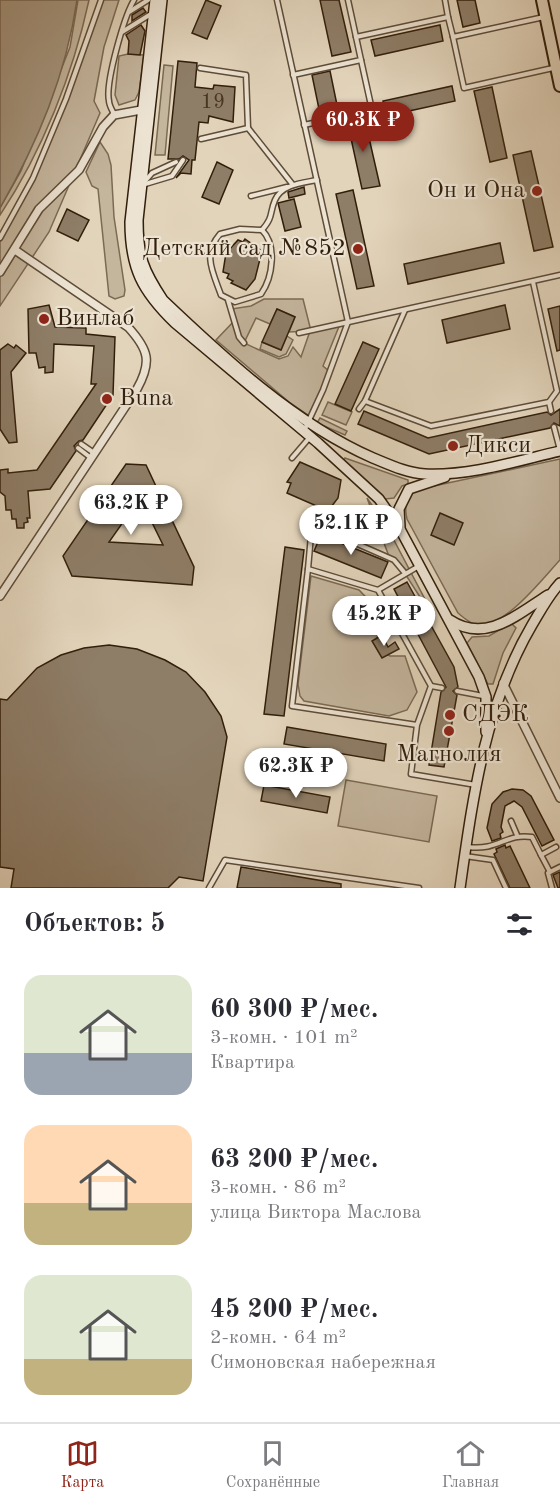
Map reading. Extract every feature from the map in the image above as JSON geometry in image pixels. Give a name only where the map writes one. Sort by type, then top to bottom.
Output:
[{"type":"main road","points":[[155,0],[146,111],[146,184],[138,248],[146,275],[163,300],[374,493],[400,529],[479,677],[486,697],[486,732]]},
{"type":"main road","points":[[162,0],[130,231],[130,249],[140,279],[156,304],[175,323],[307,431],[411,472],[459,473]]},
{"type":"main road","points":[[542,0],[560,86]]},
{"type":"main road","points":[[400,529],[399,508],[409,489],[419,484],[560,451]]},
{"type":"main road","points":[[460,888],[486,732],[517,650],[550,594],[560,583]]},
{"type":"main road","points":[[448,619],[469,630],[490,628],[550,594]]},
{"type":"street","points":[[0,272],[39,209],[79,170],[103,127],[114,115],[146,111]]},
{"type":"street","points":[[0,596],[145,374],[147,362],[139,339],[128,327],[15,250]]},
{"type":"street","points":[[503,682],[557,786],[560,798]]},
{"type":"lane","points":[[0,238],[41,158],[66,99],[101,0]]},
{"type":"lane","points":[[114,115],[108,100],[121,33],[134,0]]},
{"type":"lane","points":[[127,13],[148,0]]},
{"type":"lane","points":[[277,0],[348,322],[307,431],[292,458]]},
{"type":"lane","points":[[304,125],[372,110],[348,0]]},
{"type":"lane","points":[[445,0],[464,88],[556,68]]},
{"type":"lane","points":[[121,33],[154,12]]},
{"type":"lane","points":[[356,37],[448,17]]},
{"type":"lane","points":[[453,38],[545,17]]},
{"type":"lane","points":[[293,75],[361,60]]},
{"type":"lane","points":[[200,68],[246,75],[248,128],[293,186]]},
{"type":"lane","points":[[201,139],[248,128]]},
{"type":"lane","points":[[146,184],[172,176],[183,160]]},
{"type":"lane","points":[[146,184],[152,173],[176,162]]},
{"type":"lane","points":[[251,196],[317,180]]},
{"type":"lane","points":[[262,230],[272,219],[276,197],[287,187]]},
{"type":"lane","points":[[240,229],[262,230],[267,235],[273,260],[264,290],[257,297],[235,302],[228,300],[221,295],[208,261],[212,245],[220,234],[240,229]]},
{"type":"lane","points":[[299,333],[560,275]]},
{"type":"lane","points":[[366,401],[431,426],[549,402],[557,392],[533,282]]},
{"type":"lane","points":[[228,300],[239,337],[244,343]]},
{"type":"lane","points":[[359,409],[366,401],[405,310]]},
{"type":"lane","points":[[549,402],[550,411]]},
{"type":"lane","points":[[554,427],[560,451]]},
{"type":"lane","points":[[79,446],[93,455]]},
{"type":"lane","points":[[404,572],[393,560],[312,524],[292,706],[417,725]]},
{"type":"lane","points":[[378,590],[404,572],[420,566]]},
{"type":"lane","points":[[308,569],[378,590],[431,686],[417,725],[411,774],[477,786]]},
{"type":"lane","points":[[431,686],[442,688]]},
{"type":"lane","points":[[457,691],[486,697]]},
{"type":"lane","points":[[511,821],[517,835]]},
{"type":"lane","points":[[466,851],[491,848],[517,835],[532,837],[550,872]]},
{"type":"lane","points":[[542,855],[556,848]]},
{"type":"lane","points":[[466,851],[493,860],[506,888]]},
{"type":"lane","points":[[209,888],[225,860],[419,888]]},
{"type":"lane","points":[[552,888],[547,876],[560,867]]},
{"type":"shaded area","points":[[0,0],[77,0],[66,55],[49,107],[27,158],[0,208]]},
{"type":"shaded area","points":[[78,0],[89,0],[65,84],[42,139],[0,215],[0,208],[21,171],[70,47]]},
{"type":"shaded area","points":[[101,0],[119,0],[104,47],[94,101],[100,113],[49,232],[0,306],[0,238],[33,178],[66,99]]},
{"type":"shaded area","points":[[144,55],[139,92],[135,100],[119,105],[115,95],[119,56]]},
{"type":"shaded area","points":[[164,65],[173,66],[165,155],[155,155]]},
{"type":"shaded area","points":[[100,142],[108,154],[111,165],[114,217],[125,290],[124,296],[115,299],[109,296],[98,189],[92,186],[86,172]]},
{"type":"shaded area","points":[[264,299],[303,299],[311,331],[340,324],[323,366],[330,372],[311,417],[289,402],[216,340],[234,321],[231,309],[251,306]],"holes":[[[277,309],[295,317],[289,332],[310,331],[301,357],[293,347],[288,356],[279,359],[244,343],[256,318],[270,324]]]},
{"type":"shaded area","points":[[287,336],[293,340],[286,354],[279,357],[260,349],[262,342],[281,350]]},
{"type":"shaded area","points":[[328,402],[352,412],[346,425],[322,415]]},
{"type":"shaded area","points":[[320,418],[347,431],[345,435],[317,423]]},
{"type":"shaded area","points":[[345,458],[408,480],[408,484],[402,486],[394,498],[385,499],[343,461]]},
{"type":"shaded area","points":[[560,459],[560,560],[523,600],[500,619],[489,624],[478,625],[470,622],[458,613],[407,519],[408,500],[415,490]]},
{"type":"shaded area","points":[[367,498],[387,527],[429,607],[427,608],[404,572],[390,559]]},
{"type":"shaded area","points":[[311,576],[359,590],[381,613],[377,635],[379,650],[390,656],[405,656],[417,692],[407,710],[389,716],[304,701],[300,696],[298,684]]},
{"type":"shaded area","points":[[511,623],[516,628],[503,653],[493,684],[488,684],[467,643],[472,637],[489,636]]},
{"type":"shaded area","points":[[346,780],[437,796],[429,842],[338,826]]},
{"type":"building","points":[[206,0],[221,6],[207,39],[192,33]]},
{"type":"building","points":[[320,0],[339,0],[351,52],[332,56]]},
{"type":"building","points":[[457,0],[475,0],[480,23],[463,27]]},
{"type":"building","points":[[143,8],[146,12],[132,21],[132,15]]},
{"type":"building","points":[[141,25],[145,31],[140,55],[128,54],[129,41],[126,35]]},
{"type":"building","points":[[440,25],[443,41],[375,56],[371,40]]},
{"type":"building","points":[[178,61],[197,63],[195,87],[213,89],[214,85],[235,87],[233,122],[209,116],[208,123],[199,122],[195,160],[192,160],[191,174],[181,173],[176,178],[189,160],[183,156],[179,159],[168,159]]},
{"type":"building","points":[[330,71],[337,105],[319,109],[312,75]]},
{"type":"building","points":[[452,86],[455,101],[386,116],[383,101]]},
{"type":"building","points":[[492,87],[507,158],[490,162],[474,91]]},
{"type":"building","points":[[364,116],[380,186],[362,189],[347,120]]},
{"type":"building","points":[[531,151],[553,247],[534,251],[513,155]]},
{"type":"building","points":[[217,162],[233,170],[219,204],[202,197]]},
{"type":"building","points":[[304,187],[305,194],[289,198],[288,192]]},
{"type":"building","points":[[353,190],[374,286],[357,289],[336,194]]},
{"type":"building","points":[[294,199],[301,227],[285,231],[278,203]]},
{"type":"building","points":[[67,209],[89,220],[78,241],[57,231]]},
{"type":"building","points":[[245,239],[262,251],[255,279],[246,290],[231,283],[233,281],[227,278],[229,274],[223,272],[226,253],[238,240],[243,242]]},
{"type":"building","points":[[500,243],[504,263],[408,284],[404,264]]},
{"type":"building","points":[[49,305],[55,327],[86,328],[86,334],[115,337],[113,395],[83,440],[74,446],[76,451],[50,489],[28,491],[30,518],[27,518],[28,522],[24,523],[24,528],[17,528],[16,519],[12,519],[11,510],[6,510],[5,496],[0,492],[0,470],[8,469],[8,473],[37,470],[96,384],[91,384],[94,346],[54,344],[53,372],[45,373],[45,367],[39,368],[36,353],[29,353],[28,309]]},
{"type":"building","points":[[505,305],[510,329],[447,343],[442,320]]},
{"type":"building","points":[[560,306],[560,350],[557,351],[548,309]]},
{"type":"building","points":[[277,309],[295,317],[281,350],[262,342]]},
{"type":"building","points":[[363,342],[379,349],[351,411],[335,404]]},
{"type":"building","points":[[8,344],[14,348],[16,345],[26,353],[11,372],[17,442],[9,443],[0,429],[0,350]]},
{"type":"building","points":[[560,409],[560,426],[554,423],[550,428],[429,454],[358,424],[364,411],[428,438],[547,412],[551,415]]},
{"type":"building","points":[[300,462],[341,480],[338,498],[328,511],[287,493],[291,483],[287,482]]},
{"type":"building","points":[[126,464],[146,465],[194,567],[192,585],[72,576],[63,556]],"holes":[[[140,498],[163,545],[109,542]]]},
{"type":"building","points":[[440,513],[463,523],[454,545],[431,535]]},
{"type":"building","points":[[321,535],[388,562],[381,578],[314,551]]},
{"type":"building","points":[[285,547],[304,550],[284,716],[264,714]]},
{"type":"building","points":[[407,582],[454,667],[458,687],[453,691],[457,695],[444,767],[429,765],[441,692],[446,687],[394,589]]},
{"type":"building","points":[[382,635],[388,647],[395,642],[399,649],[382,658],[372,641]]},
{"type":"building","points":[[109,645],[137,649],[165,660],[186,672],[205,692],[221,716],[227,737],[203,881],[179,877],[168,888],[11,888],[14,869],[0,867],[0,699],[7,700],[37,668],[61,655],[84,648]]},
{"type":"building","points":[[287,727],[386,744],[384,761],[284,744]]},
{"type":"building","points":[[264,785],[330,797],[327,813],[261,801]]},
{"type":"building","points":[[512,789],[523,790],[531,796],[554,840],[542,846],[522,807],[514,801],[505,806],[501,838],[492,841],[487,828],[492,804],[503,792]]},
{"type":"building","points":[[505,845],[506,848],[510,846],[530,888],[510,888],[494,854],[497,852],[496,849]]},
{"type":"building","points":[[241,867],[341,884],[341,888],[237,888]]},
{"type":"building","points":[[560,872],[560,888],[558,888],[553,875]]},
{"type":"place","name":"Он и Она","points":[[537,191]]},
{"type":"place","name":"Детский сад №852","points":[[358,249]]},
{"type":"place","name":"Винлаб","points":[[44,319]]},
{"type":"place","name":"Buna","points":[[107,399]]},
{"type":"place","name":"Дикси","points":[[453,446]]},
{"type":"place","name":"СДЭК","points":[[450,715]]},
{"type":"place","name":"Магнолия","points":[[449,731]]}]
